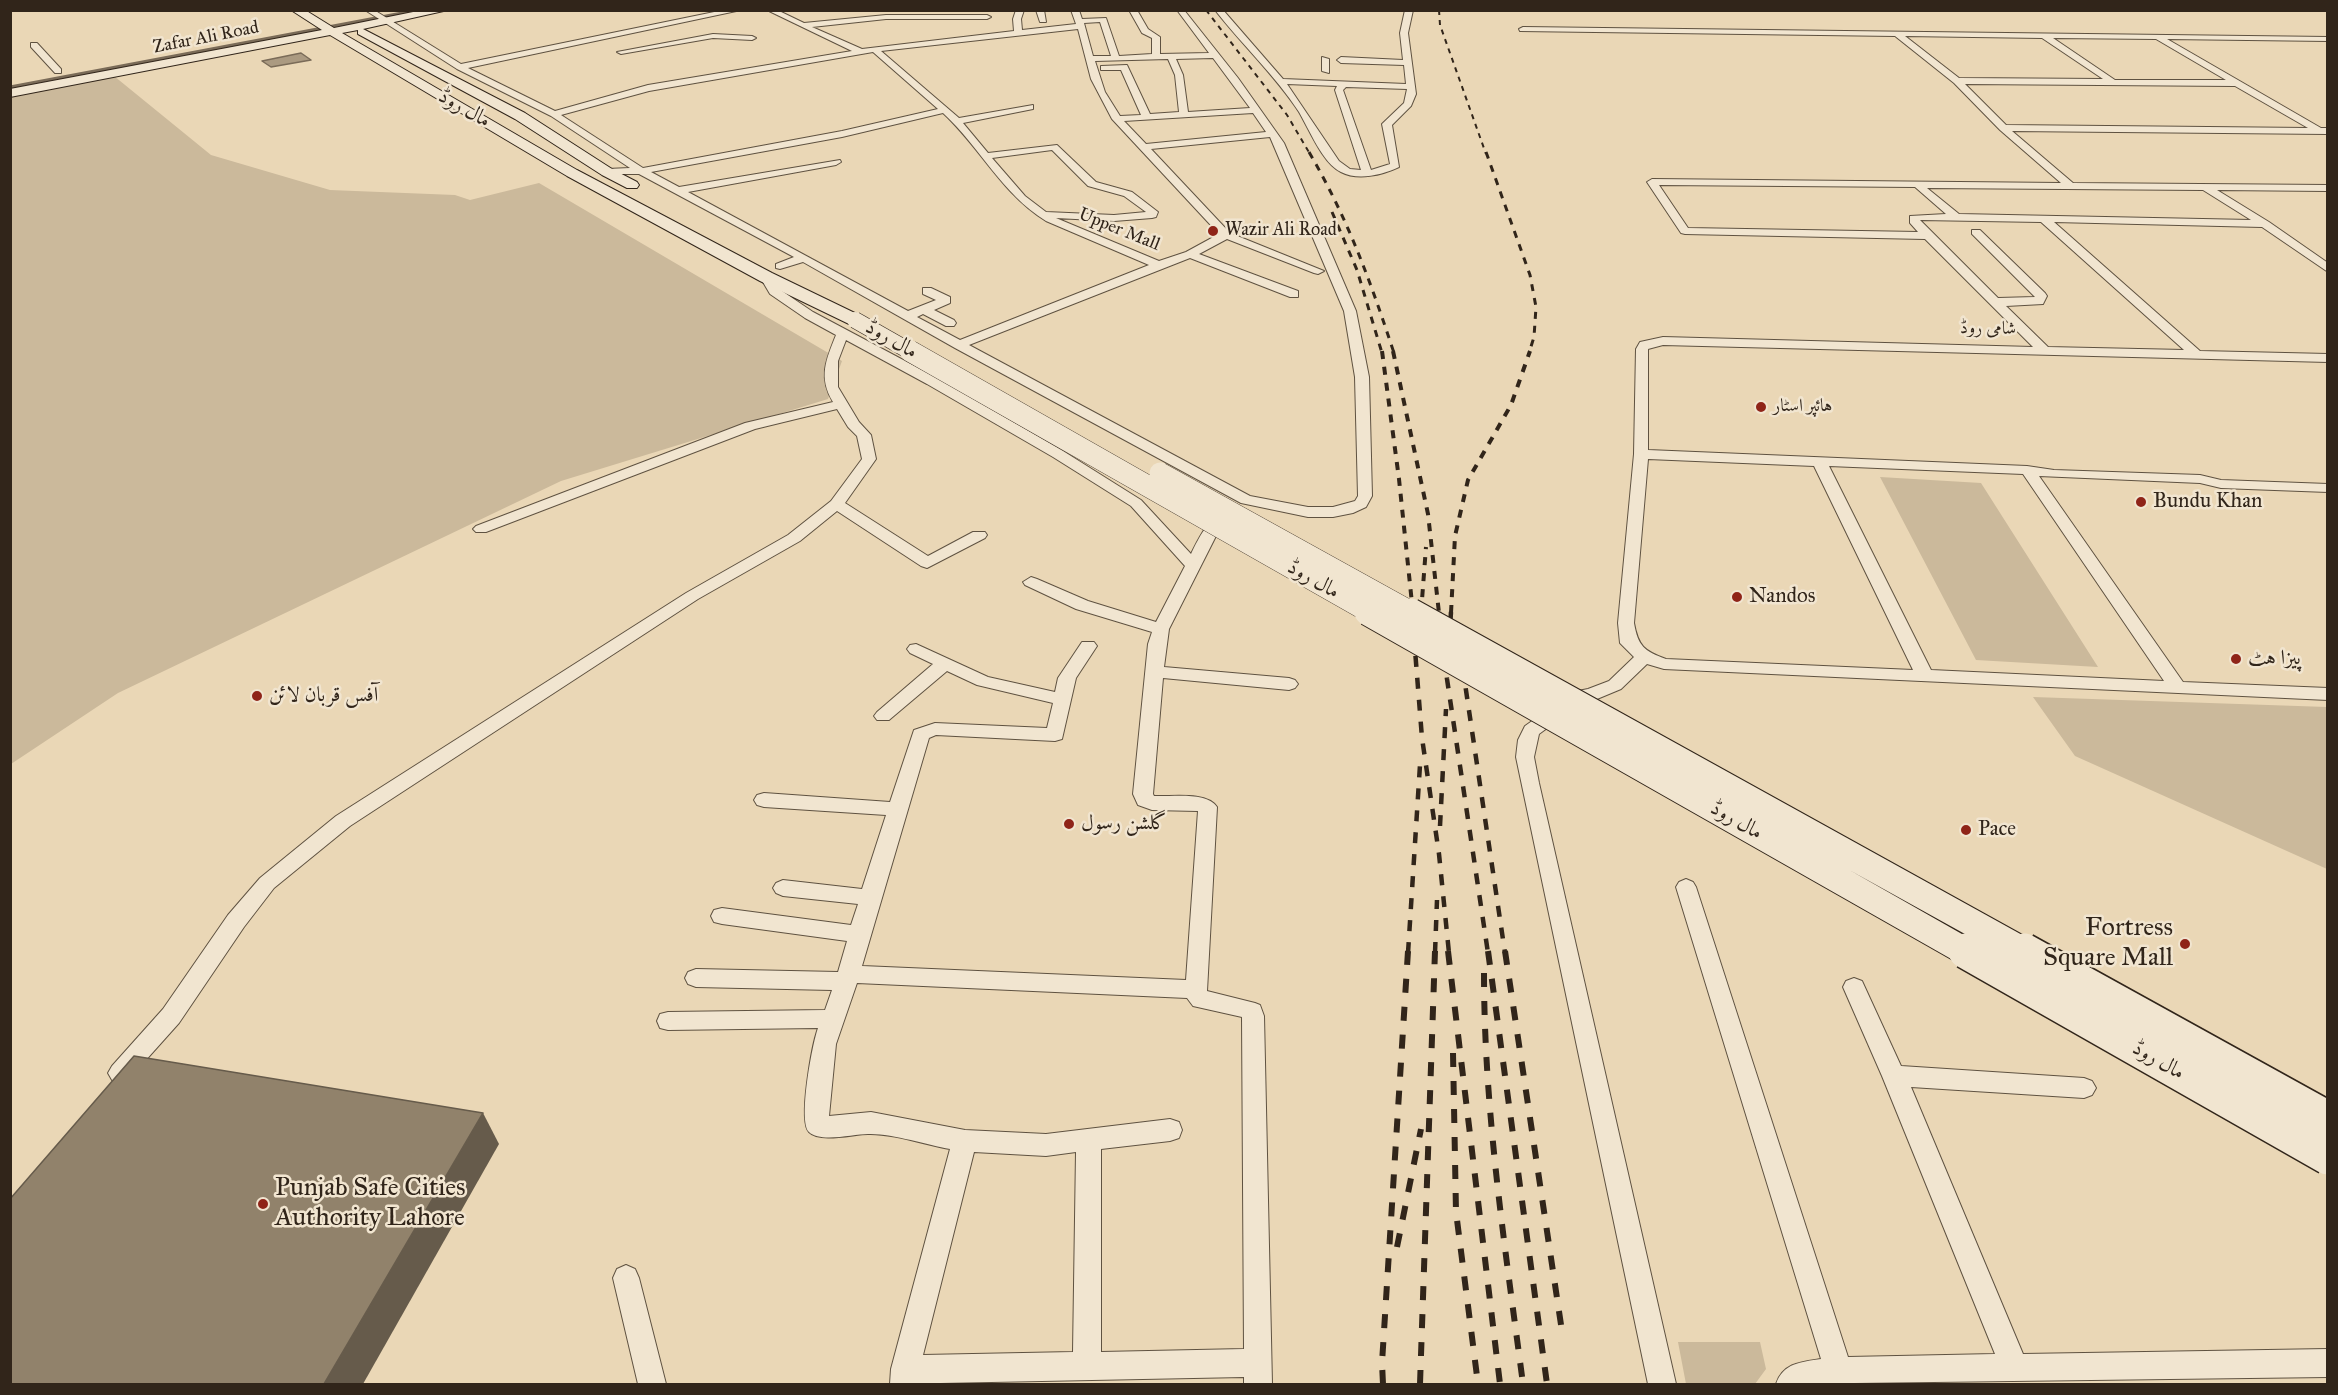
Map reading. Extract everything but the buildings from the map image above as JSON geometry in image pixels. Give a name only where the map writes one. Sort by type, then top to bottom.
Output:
[{"type":"main road","name":"Zafar Ali Road","points":[[10,93],[329,24],[378,15],[443,10]]},
{"type":"main road","name":"Zafar Ali Road","points":[[20,78],[289,34],[378,15]]},
{"type":"main road","points":[[289,34],[326,40],[329,24]]},
{"type":"main road","name":"مال روڈ","points":[[329,24],[397,50],[520,116],[607,172],[646,192]]},
{"type":"main road","name":"مال روڈ","points":[[329,24],[572,173],[766,277],[856,322],[2328,1119]]},
{"type":"main road","points":[[775,263],[800,276]]},
{"type":"main road","name":"مال روڈ","points":[[831,292],[856,322],[2328,1157]]},
{"type":"street","points":[[460,67],[738,10]]},
{"type":"street","points":[[770,10],[861,52]]},
{"type":"street","points":[[1018,31],[1017,19],[1020,10]]},
{"type":"street","points":[[1040,10],[1042,20]]},
{"type":"street","points":[[1075,10],[1090,64],[1105,102],[1118,119],[1226,235],[1318,271]]},
{"type":"street","points":[[1133,10],[1145,31],[1156,37],[1156,57]]},
{"type":"street","points":[[378,15],[460,67],[554,114],[641,171],[680,190],[959,345],[1246,500],[1308,512],[1348,510],[1361,504],[1365,496],[1362,377],[1350,310],[1279,143],[1180,10]]},
{"type":"street","points":[[1218,10],[1302,109],[1337,164],[1346,171],[1367,172],[1386,170],[1395,165],[1387,123],[1408,104],[1412,94],[1404,33],[1409,10]]},
{"type":"street","points":[[806,26],[909,13],[919,15],[989,14],[990,34]]},
{"type":"street","points":[[919,15],[932,28]]},
{"type":"street","points":[[554,114],[648,88],[861,52],[1080,23],[1103,21],[1116,58]]},
{"type":"street","points":[[1523,29],[2328,39]]},
{"type":"street","points":[[1898,34],[1957,81],[2003,128],[2070,185]]},
{"type":"street","points":[[621,52],[713,36],[752,38]]},
{"type":"street","points":[[2043,36],[2114,82]]},
{"type":"street","points":[[2157,37],[2325,133]]},
{"type":"street","points":[[597,39],[621,52],[652,56]]},
{"type":"street","points":[[662,57],[685,41]]},
{"type":"street","points":[[397,50],[422,44]]},
{"type":"street","points":[[34,45],[58,71]]},
{"type":"street","name":"Upper Mall","points":[[875,50],[957,121],[1006,183],[1037,213],[1159,265],[1190,254],[1226,235]]},
{"type":"street","points":[[1090,64],[1116,58],[1215,55]]},
{"type":"street","points":[[1170,56],[1179,75],[1184,114]]},
{"type":"street","points":[[1325,59],[1326,71]]},
{"type":"street","points":[[1341,60],[1408,63]]},
{"type":"street","points":[[1090,64],[1124,67],[1147,117]]},
{"type":"street","points":[[1316,70],[1337,72]]},
{"type":"street","points":[[1377,75],[1410,82]]},
{"type":"street","points":[[1279,81],[1304,78],[1344,83],[1410,82]]},
{"type":"street","points":[[1957,81],[2237,83]]},
{"type":"street","points":[[1344,83],[1340,90],[1367,172]]},
{"type":"street","points":[[957,121],[1030,107]]},
{"type":"street","points":[[607,172],[641,171],[842,134],[944,110]]},
{"type":"street","points":[[1118,119],[1255,110]]},
{"type":"street","points":[[2003,128],[2325,133]]},
{"type":"street","points":[[1145,147],[1271,134]]},
{"type":"street","points":[[1037,213],[1114,218],[1153,214],[1151,209],[1128,194],[1092,184],[1046,139]]},
{"type":"street","points":[[984,156],[1054,147]]},
{"type":"street","points":[[680,190],[836,162]]},
{"type":"street","points":[[625,181],[641,171]]},
{"type":"street","points":[[1928,236],[1685,231],[1652,182],[2328,188]]},
{"type":"street","points":[[1917,184],[1956,217]]},
{"type":"street","points":[[2205,187],[2265,224],[2328,269]]},
{"type":"street","points":[[2044,350],[1915,224],[1914,218],[2265,224]]},
{"type":"street","points":[[2043,219],[2198,355]]},
{"type":"street","points":[[1976,232],[2041,296],[2039,301],[2034,302],[1996,302]]},
{"type":"street","points":[[1190,254],[1293,294]]},
{"type":"street","points":[[775,263],[804,258]]},
{"type":"street","points":[[959,345],[1159,265]]},
{"type":"street","points":[[908,315],[946,300],[927,291]]},
{"type":"street","points":[[923,309],[950,323]]},
{"type":"street","points":[[108,1088],[171,1016],[236,921],[267,884],[343,821],[692,596],[794,538],[836,504],[869,459],[864,435],[853,424],[831,387],[832,361],[856,322],[1136,503],[1193,566]]},
{"type":"street","name":"شامی روڈ","points":[[1641,454],[1642,349],[1647,343],[1663,341],[2328,358]]},
{"type":"street","points":[[481,529],[750,426],[841,404]]},
{"type":"street","points":[[2328,488],[2221,484],[2200,479],[2054,474],[2027,470],[1641,454],[1626,623],[1629,643],[1644,657],[1664,664],[2328,694]]},
{"type":"street","points":[[1820,462],[1924,677]]},
{"type":"street","points":[[2027,470],[2068,467],[2328,477]]},
{"type":"street","points":[[2027,470],[2178,688]]},
{"type":"street","points":[[965,1140],[905,1377],[1087,1366],[1258,1374],[1253,1016],[1252,1012],[1247,1009],[1201,1000],[1197,997],[1207,807],[1200,804],[1152,803],[1145,800],[1143,794],[1157,644],[1161,628],[1210,532],[1246,500]]},
{"type":"street","points":[[836,504],[927,563],[979,535]]},
{"type":"street","points":[[1031,582],[1082,605],[1161,628]]},
{"type":"street","points":[[1088,646],[1067,678],[1061,699],[1057,733],[1051,737],[934,729],[921,735],[859,934],[848,977],[824,1044],[816,1123],[818,1126],[871,1123],[965,1140],[1046,1145],[1170,1130]]},
{"type":"street","points":[[916,649],[983,681],[1061,699]]},
{"type":"street","points":[[1644,657],[1627,675],[1604,691],[1579,696],[1535,726],[1527,740],[1525,757],[1662,1384]]},
{"type":"street","points":[[883,716],[945,663]]},
{"type":"street","points":[[1156,672],[1289,684]]},
{"type":"street","points":[[764,800],[899,808]]},
{"type":"street","points":[[1686,886],[1839,1371]]},
{"type":"street","points":[[783,888],[871,898]]},
{"type":"street","points":[[722,916],[859,934]]},
{"type":"street","points":[[696,978],[848,977],[1196,989]]},
{"type":"street","points":[[1854,987],[1894,1076],[2015,1369]]},
{"type":"street","points":[[668,1021],[833,1019]]},
{"type":"street","points":[[1894,1076],[2084,1088]]},
{"type":"street","points":[[1087,1366],[1089,1140]]},
{"type":"street","points":[[626,1278],[652,1384]]},
{"type":"street","points":[[1790,1384],[1799,1376],[1839,1371],[2328,1363]]},
{"type":"shaded area","points":[[301,53],[311,60],[271,67],[262,61]]},
{"type":"shaded area","points":[[114,76],[211,155],[330,190],[455,195],[470,200],[539,183],[842,361],[828,399],[561,481],[118,693],[11,764],[11,96]]},
{"type":"shaded area","points":[[1880,477],[1981,483],[2098,667],[1976,660]]},
{"type":"shaded area","points":[[2033,697],[2327,707],[2327,869],[2075,756]]},
{"type":"shaded area","points":[[1678,1342],[1760,1342],[1766,1369],[1755,1384],[1686,1384]]},
{"type":"waterway","points":[[10,87],[418,10]]},
{"type":"railway","points":[[1206,10],[1287,115],[1310,154]]},
{"type":"railway","points":[[1439,10],[1440,25],[1486,154]]},
{"type":"railway","points":[[1309,152],[1357,250],[1394,353]]},
{"type":"railway","points":[[1486,152],[1530,275],[1536,307],[1534,337],[1529,353]]},
{"type":"railway","points":[[1332,212],[1357,270],[1382,353]]},
{"type":"railway","points":[[1382,351],[1399,479],[1413,613]]},
{"type":"railway","points":[[1393,351],[1428,514],[1439,613]]},
{"type":"railway","points":[[1451,613],[1455,536],[1468,480],[1511,405],[1530,351]]},
{"type":"railway","points":[[1421,613],[1426,547]]},
{"type":"railway","points":[[1412,612],[1422,738],[1439,854],[1449,953]]},
{"type":"railway","points":[[1420,634],[1422,612]]},
{"type":"railway","points":[[1439,612],[1488,953]]},
{"type":"railway","points":[[1449,643],[1451,612]]},
{"type":"railway","points":[[1456,623],[1505,953]]},
{"type":"railway","points":[[1440,826],[1446,709]]},
{"type":"railway","points":[[1408,953],[1420,765]]},
{"type":"railway","points":[[1435,953],[1437,900]]},
{"type":"railway","points":[[1383,1384],[1382,1363],[1408,951]]},
{"type":"railway","points":[[1420,1384],[1435,951]]},
{"type":"railway","points":[[1448,951],[1500,1384]]},
{"type":"railway","points":[[1488,951],[1547,1384]]},
{"type":"railway","points":[[1505,951],[1563,1338]]},
{"type":"railway","points":[[1484,973],[1492,1128],[1523,1384]]},
{"type":"railway","points":[[1453,1053],[1456,1212],[1478,1384]]},
{"type":"railway","points":[[1397,1247],[1421,1129]]},
{"type":"place","name":"Wazir Ali Road","points":[[1213,231]]},
{"type":"place","name":"ہائپر اسٹار","points":[[1761,407]]},
{"type":"place","name":"Bundu Khan","points":[[2141,502]]},
{"type":"place","name":"Nandos","points":[[1737,597]]},
{"type":"place","name":"پیزا ہٹ","points":[[2236,659]]},
{"type":"place","name":"آفس قربان لائن","points":[[257,696]]},
{"type":"place","name":"گلشن رسول","points":[[1069,824]]},
{"type":"place","name":"Pace","points":[[1966,830]]},
{"type":"place","name":"Fortress Square Mall","points":[[2185,944]]},
{"type":"place","name":"Punjab Safe Cities Authority Lahore","points":[[263,1204]]}]
